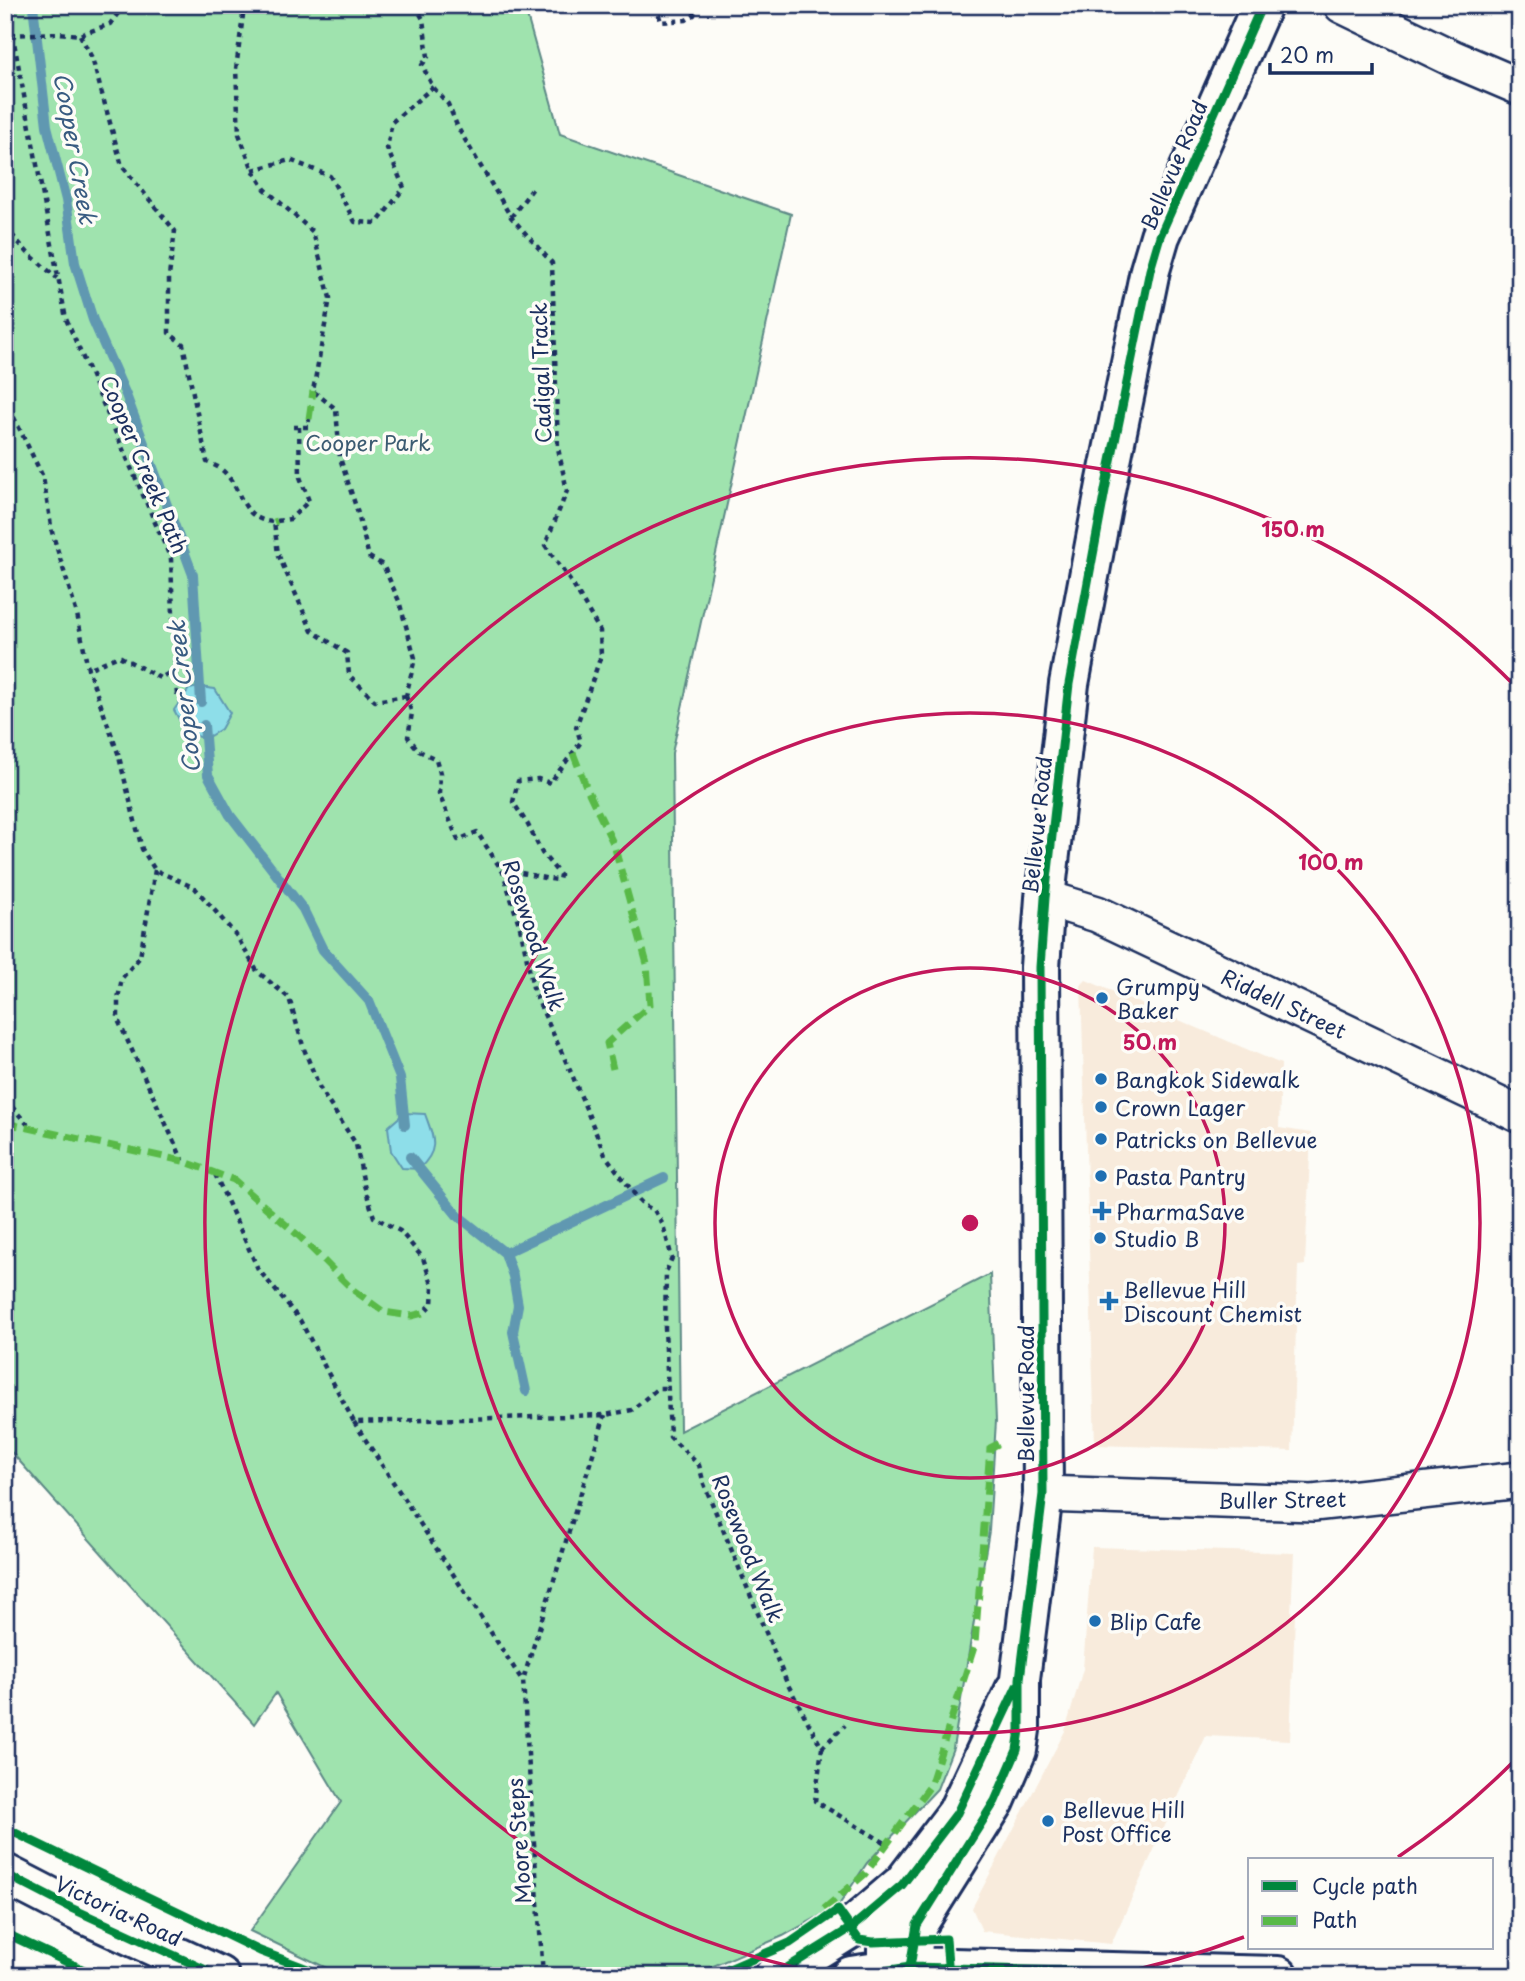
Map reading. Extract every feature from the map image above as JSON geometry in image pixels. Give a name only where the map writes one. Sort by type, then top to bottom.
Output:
[{"type":"street","name":"Bellevue Road","points":[[889,1973],[995,1801],[1017,1750],[1020,1730],[1020,1679],[1043,1494],[1040,967],[1069,684],[1150,270],[1160,236],[1262,5]]},
{"type":"street","points":[[1342,5],[1520,87]]},
{"type":"street","name":"Riddell Street","points":[[1045,898],[1097,915],[1520,1115]]},
{"type":"street","name":"Buller Street","points":[[1043,1494],[1313,1503],[1520,1480]]},
{"type":"street","name":"Bellevue Road","points":[[889,1973],[887,1926],[902,1885],[957,1813],[1020,1679]]},
{"type":"street","name":"Victoria Road","points":[[5,1874],[71,1908],[219,1976]]},
{"type":"street","points":[[774,1976],[851,1928],[902,1885]]},
{"type":"street","points":[[889,1973],[1278,1976]]},
{"type":"path","points":[[11,35],[80,35],[110,24],[124,5]]},
{"type":"path","points":[[80,35],[92,58],[122,166],[175,231],[169,276],[169,333],[183,344],[207,462],[223,470],[250,512],[263,521],[274,522],[278,554],[312,631],[347,653],[349,675],[375,701],[406,696],[415,658],[399,601],[383,565],[369,557],[340,458],[336,409],[313,391],[330,298],[313,232],[265,189],[253,170],[239,134],[236,69],[243,15],[239,5]]},
{"type":"path","points":[[253,170],[290,160],[330,176],[355,222],[377,223],[404,188],[387,148],[392,122],[433,87],[422,65],[428,57],[423,19],[415,5]]},
{"type":"path","points":[[656,5],[661,22],[686,20],[694,15],[696,5]]},
{"type":"path","points":[[511,217],[534,187]]},
{"type":"path","points":[[5,227],[28,253],[58,278]]},
{"type":"path","points":[[5,399],[43,477],[52,532],[77,614],[88,669],[118,753],[142,849],[155,870],[195,888],[236,935],[257,971],[289,998],[304,1049],[321,1091],[356,1144],[374,1217],[400,1231],[423,1258],[433,1287],[432,1304],[423,1313]]},
{"type":"path","points":[[277,521],[290,519],[309,501],[300,477],[296,427],[308,427],[309,419]]},
{"type":"path","points":[[88,669],[119,656],[160,678],[175,670]]},
{"type":"path","points":[[155,870],[140,957],[122,978],[118,1020],[183,1161]]},
{"type":"path","points":[[5,1099],[30,1127]]},
{"type":"path","points":[[215,1174],[258,1269],[300,1320],[355,1422],[523,1681]]},
{"type":"path","points":[[355,1422],[605,1415],[631,1411],[658,1388],[667,1388]]},
{"type":"path","points":[[523,1681],[605,1415]]},
{"type":"path","points":[[845,1725],[822,1748],[815,1801],[882,1839]]},
{"type":"shaded area","points":[[1086,980],[1281,1064],[1279,1128],[1311,1133],[1305,1265],[1298,1266],[1292,1451],[1095,1445],[1081,985]]},
{"type":"shaded area","points":[[1092,1547],[1294,1553],[1291,1614],[1295,1615],[1290,1740],[1206,1736],[1111,1944],[982,1931],[972,1908],[1065,1731],[1083,1669]]},
{"type":"green space","name":"Cooper Park","points":[[5,5],[524,5],[560,134],[791,214],[672,753],[680,1431],[990,1274],[996,1421],[989,1531],[953,1748],[937,1789],[867,1863],[839,1905],[783,1936],[690,1976],[343,1976],[250,1931],[341,1802],[276,1693],[254,1724],[5,1445]]},
{"type":"water","points":[[189,689],[215,689],[230,713],[221,729],[205,739],[186,732],[174,710]]},
{"type":"water","points":[[404,1113],[425,1114],[431,1130],[432,1149],[419,1169],[402,1168],[391,1151],[388,1127]]},
{"type":"waterway","name":"Cooper Creek","points":[[33,5],[47,126],[66,200],[75,263],[93,320],[126,395],[193,575],[201,702]]},
{"type":"waterway","name":"Cooper Creek","points":[[204,725],[208,775],[230,815],[303,909],[323,950],[369,1001],[400,1078],[405,1125]]},
{"type":"waterway","name":"Cooper Creek","points":[[410,1157],[457,1215],[505,1253],[513,1276],[518,1305],[513,1332],[526,1391]]},
{"type":"waterway","points":[[505,1253],[664,1178]]},
{"type":"marked path","points":[[309,419],[313,391]]},
{"type":"marked path","points":[[573,753],[614,845],[647,964],[650,1005],[607,1043],[613,1069]]},
{"type":"marked path","points":[[5,1123],[183,1161],[234,1180],[299,1236],[352,1289],[384,1312],[411,1316],[423,1313]]},
{"type":"marked path","points":[[824,1909],[865,1874],[930,1786],[975,1644],[990,1448],[1004,1441]]},
{"type":"cycle path","points":[[910,1967],[917,1925],[995,1801],[1017,1750],[1020,1730],[1020,1679],[1043,1494],[1040,967],[1069,684],[1150,270],[1160,236],[1262,5]]},
{"type":"cycle path","points":[[774,1976],[851,1928],[902,1885],[957,1813],[1017,1686]]},
{"type":"cycle path","points":[[5,1828],[260,1951],[326,1976]]},
{"type":"cycle path","points":[[5,1874],[71,1908],[219,1976]]},
{"type":"cycle path","points":[[713,1976],[790,1943],[838,1910],[859,1940],[873,1942],[946,1939],[949,1976]]},
{"type":"cycle path","points":[[5,1933],[97,1976]]},
{"type":"cycle path","points":[[851,1976],[910,1967],[1278,1976]]},
{"type":"place","name":"Grumpy Baker","points":[[1102,998]]},
{"type":"place","name":"Bangkok Sidewalk","points":[[1101,1079]]},
{"type":"place","name":"Crown Lager","points":[[1101,1107]]},
{"type":"place","name":"Patricks on Bellevue","points":[[1101,1139]]},
{"type":"place","name":"Pasta Pantry","points":[[1101,1176]]},
{"type":"place","name":"PharmaSave","points":[[1102,1211]]},
{"type":"place","name":"Studio B","points":[[1100,1238]]},
{"type":"place","name":"Bellevue Hill Discount Chemist","points":[[1109,1301]]},
{"type":"place","name":"Blip Cafe","points":[[1095,1621]]},
{"type":"place","name":"Bellevue Hill Post Office","points":[[1048,1821]]}]
